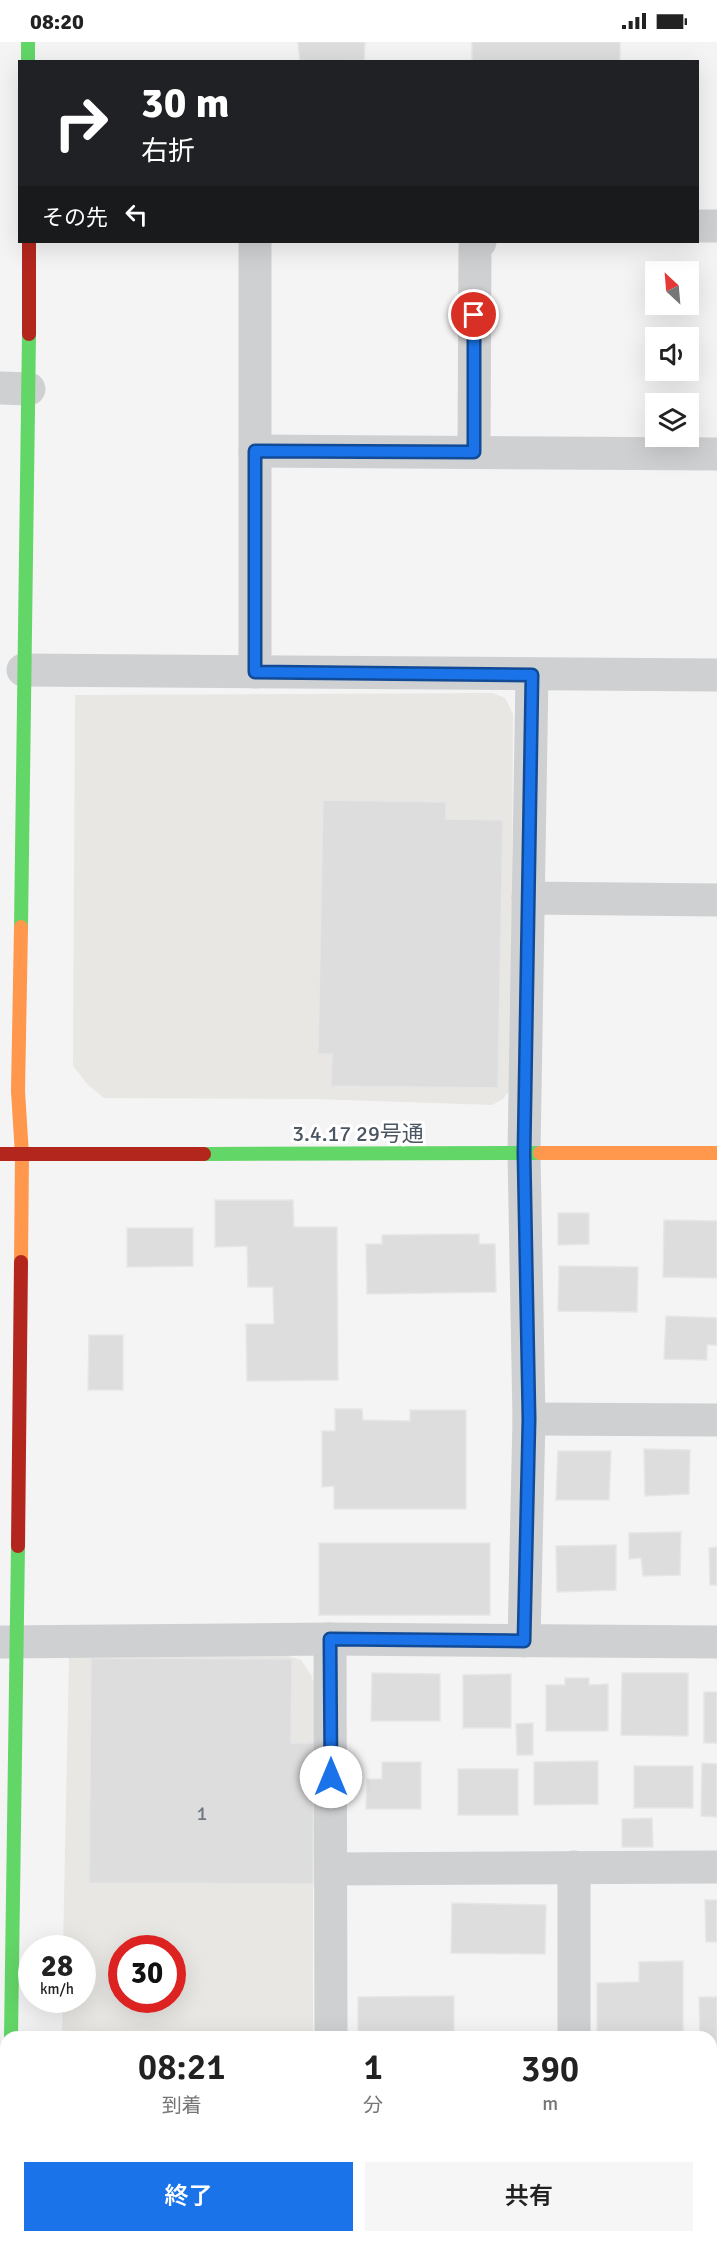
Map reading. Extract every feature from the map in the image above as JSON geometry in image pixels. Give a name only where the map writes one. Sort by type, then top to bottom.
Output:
[{"type":"main road","points":[[28,42],[28,60]]},
{"type":"main road","points":[[11,2031],[8,1642],[10,1415],[22,1155],[18,1091],[23,670],[14,389],[28,243]]},
{"type":"main road","name":"3.4.17 29号通","points":[[0,1154],[717,1153]]},
{"type":"street","points":[[699,226],[717,226]]},
{"type":"street","points":[[255,243],[255,672]]},
{"type":"street","points":[[474,452],[474,246],[478,243]]},
{"type":"street","points":[[255,451],[717,454]]},
{"type":"street","points":[[23,670],[717,675]]},
{"type":"street","points":[[524,1641],[529,1419],[524,1153],[532,675]]},
{"type":"street","points":[[528,898],[717,900]]},
{"type":"street","points":[[529,1419],[717,1420]]},
{"type":"street","points":[[330,1639],[331,2031]]},
{"type":"street","points":[[8,1642],[330,1639],[717,1642]]},
{"type":"street","points":[[574,1867],[574,2031]]},
{"type":"street","points":[[331,1869],[717,1867]]},
{"type":"shaded area","points":[[493,693],[505,698],[513,714],[511,1089],[503,1099],[492,1105],[315,1099],[104,1098],[88,1085],[73,1066],[75,695]]},
{"type":"shaded area","points":[[281,1654],[301,1660],[311,1675],[318,1694],[313,1889],[313,2031],[62,2031],[63,2013],[96,2013],[96,1935],[63,1935],[69,1656]]},
{"type":"building","points":[[298,42],[365,42],[364,60],[300,60]]},
{"type":"building","points":[[472,42],[620,42],[620,60],[472,60]]},
{"type":"building","points":[[323,800],[446,802],[446,819],[503,820],[498,1088],[331,1086],[332,1054],[318,1054]]},
{"type":"building","points":[[215,1200],[293,1200],[294,1227],[337,1227],[338,1380],[247,1381],[246,1324],[274,1324],[273,1287],[248,1287],[247,1246],[215,1247]]},
{"type":"building","points":[[558,1213],[589,1213],[589,1244],[558,1245]]},
{"type":"building","points":[[664,1220],[717,1221],[717,1278],[663,1277]]},
{"type":"building","points":[[127,1228],[193,1228],[193,1266],[127,1267]]},
{"type":"building","points":[[479,1234],[479,1244],[495,1244],[496,1292],[367,1294],[366,1244],[382,1244],[382,1235]]},
{"type":"building","points":[[559,1266],[638,1267],[637,1312],[558,1311]]},
{"type":"building","points":[[666,1316],[717,1318],[717,1345],[707,1345],[707,1360],[664,1359]]},
{"type":"building","points":[[89,1335],[123,1335],[123,1390],[88,1390]]},
{"type":"building","points":[[335,1409],[362,1409],[363,1420],[410,1421],[410,1410],[466,1410],[466,1509],[334,1509],[334,1486],[322,1487],[322,1431],[335,1431]]},
{"type":"building","points":[[644,1449],[690,1450],[689,1494],[645,1496]]},
{"type":"building","points":[[558,1451],[611,1451],[609,1500],[556,1500]]},
{"type":"building","points":[[681,1532],[680,1575],[643,1576],[641,1558],[629,1559],[629,1533]]},
{"type":"building","points":[[319,1543],[490,1543],[490,1615],[319,1615]]},
{"type":"building","points":[[616,1545],[616,1590],[557,1592],[556,1546]]},
{"type":"building","points":[[717,1547],[717,1585],[710,1585],[709,1548]]},
{"type":"building","points":[[91,1658],[292,1659],[291,1743],[314,1743],[313,1884],[89,1883]]},
{"type":"building","points":[[372,1673],[440,1674],[440,1721],[371,1721]]},
{"type":"building","points":[[622,1673],[688,1673],[688,1736],[621,1735]]},
{"type":"building","points":[[511,1674],[511,1728],[463,1728],[463,1675]]},
{"type":"building","points":[[565,1678],[589,1678],[589,1685],[608,1684],[608,1731],[546,1731],[546,1685],[565,1685]]},
{"type":"building","points":[[704,1692],[717,1692],[717,1743],[704,1743]]},
{"type":"building","points":[[533,1723],[533,1755],[517,1755],[516,1724]]},
{"type":"building","points":[[598,1761],[598,1804],[534,1805],[534,1762]]},
{"type":"building","points":[[382,1762],[421,1762],[421,1809],[366,1809],[367,1779],[382,1779]]},
{"type":"building","points":[[702,1763],[717,1764],[717,1817],[701,1816]]},
{"type":"building","points":[[634,1766],[693,1766],[693,1808],[634,1808]]},
{"type":"building","points":[[458,1769],[518,1769],[518,1815],[458,1815]]},
{"type":"building","points":[[652,1818],[653,1847],[622,1847],[622,1819]]},
{"type":"building","points":[[705,1900],[717,1900],[717,1942],[706,1942]]},
{"type":"building","points":[[452,1903],[546,1905],[545,1954],[451,1953]]},
{"type":"building","points":[[683,1961],[683,2031],[597,2031],[597,1983],[639,1982],[639,1962]]},
{"type":"building","points":[[454,1996],[454,2031],[358,2031],[358,1997]]},
{"type":"building","points":[[699,1997],[717,1997],[717,2031],[700,2031]]},
{"type":"traffic: fast","points":[[28,42],[28,60]]},
{"type":"traffic: fast","points":[[21,927],[29,334]]},
{"type":"traffic: fast","points":[[204,1154],[540,1153]]},
{"type":"traffic: fast","points":[[11,2031],[18,1546]]},
{"type":"traffic: slow","points":[[21,927],[18,1091],[22,1155],[21,1262]]},
{"type":"traffic: slow","points":[[540,1153],[717,1153]]},
{"type":"traffic: jam","points":[[29,243],[29,334]]},
{"type":"traffic: jam","points":[[0,1154],[204,1154]]},
{"type":"traffic: jam","points":[[18,1546],[21,1262]]},
{"type":"route","points":[[331,1777],[330,1639],[524,1641],[529,1419],[524,1153],[532,675],[255,672],[255,451],[474,452],[474,315]]}]
